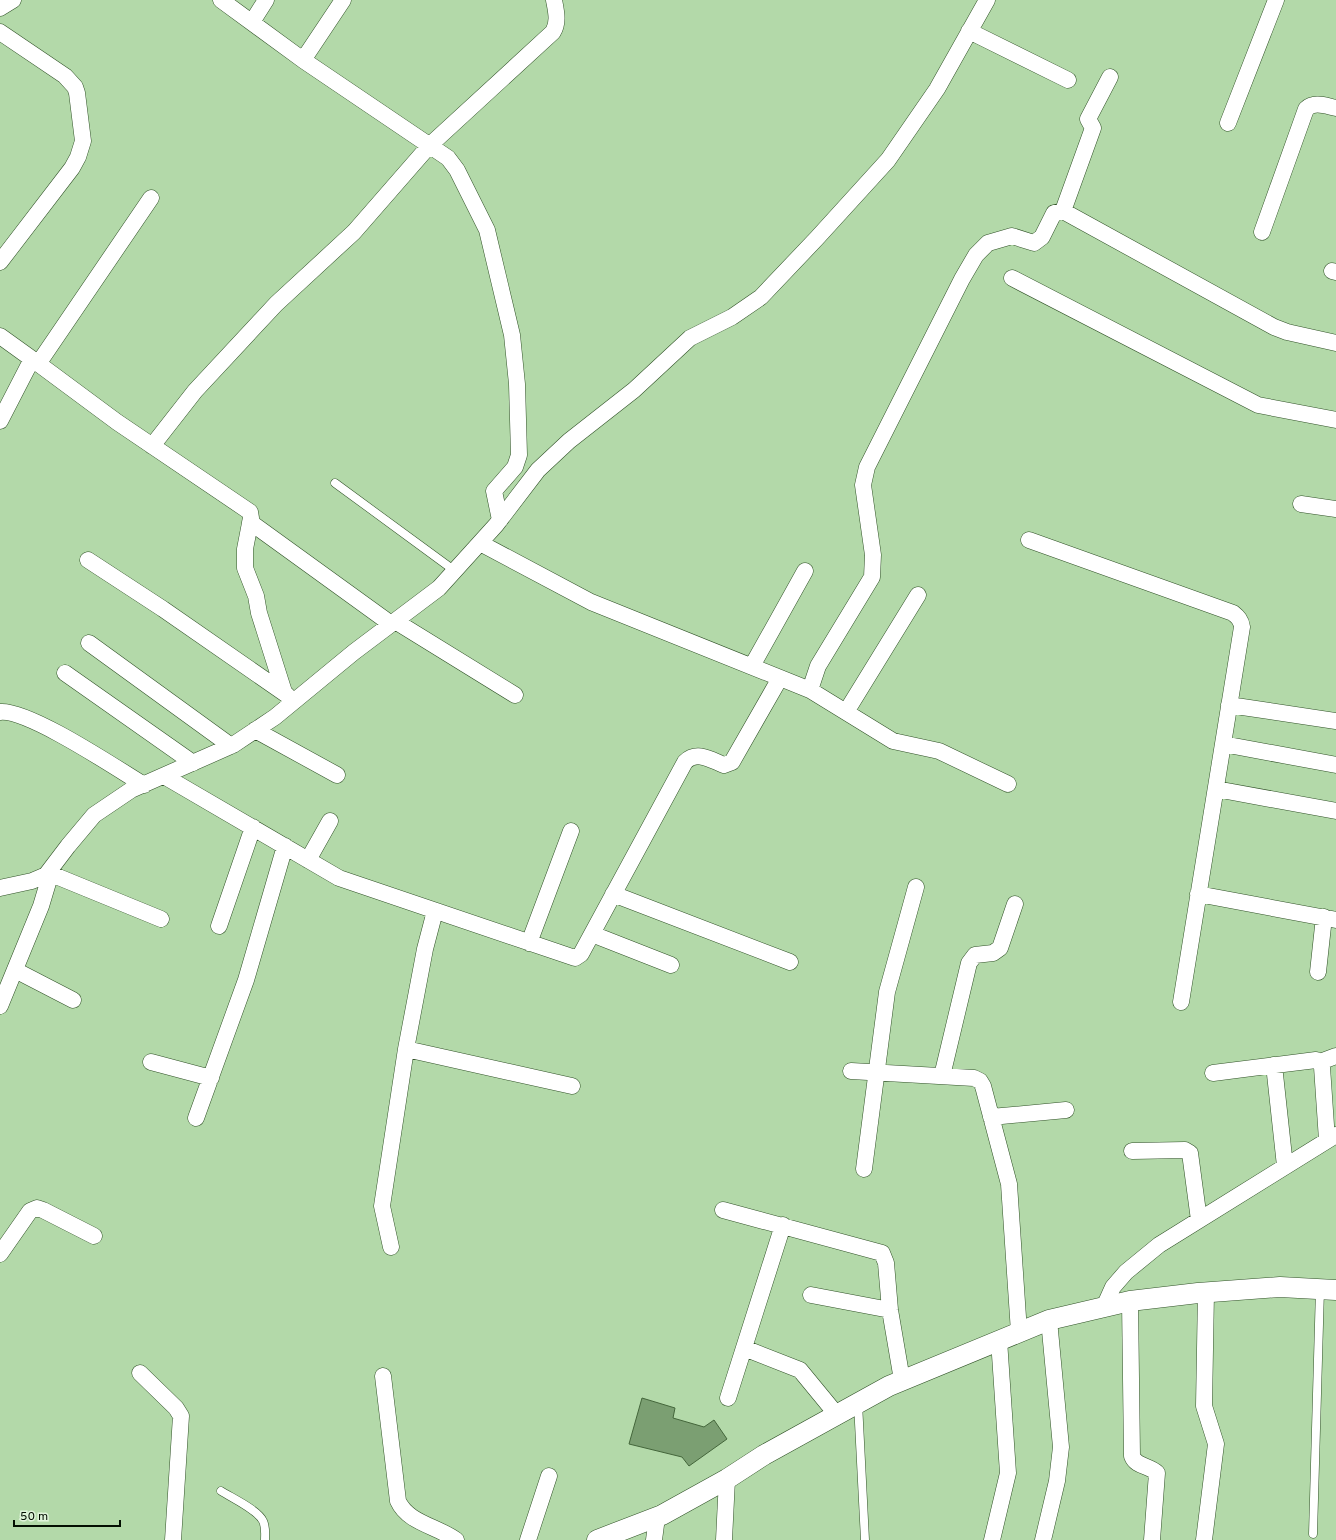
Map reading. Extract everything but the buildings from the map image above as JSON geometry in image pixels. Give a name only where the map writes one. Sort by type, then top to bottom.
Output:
[{"type":"street","points":[[0,8],[13,0]]},
{"type":"street","points":[[221,0],[303,60],[453,163],[484,222],[512,335],[517,384],[519,455],[515,467],[494,491],[500,520]]},
{"type":"street","points":[[252,22],[266,0]]},
{"type":"street","points":[[303,60],[343,0]]},
{"type":"street","points":[[152,446],[200,385],[276,304],[354,232],[429,146],[553,32],[556,26],[557,18],[554,0]]},
{"type":"street","points":[[0,888],[32,881],[46,875],[52,870],[68,846],[94,815],[131,790],[231,746],[275,717],[289,697],[393,623],[439,588],[500,520],[538,470],[569,441],[634,390],[690,338],[732,317],[761,297],[812,243],[888,160],[937,89],[987,0]]},
{"type":"street","points":[[1228,123],[1276,0]]},
{"type":"street","points":[[969,31],[1068,80]]},
{"type":"street","points":[[0,32],[65,76],[72,83],[77,93],[83,141],[78,157],[72,168],[0,262]]},
{"type":"street","points":[[1063,211],[1093,128],[1088,119],[1110,77]]},
{"type":"street","points":[[1262,232],[1306,108],[1310,105],[1317,104],[1336,108]]},
{"type":"street","points":[[0,421],[35,362],[151,198]]},
{"type":"street","points":[[810,690],[818,666],[872,577],[873,555],[863,485],[867,467],[962,278],[976,255],[988,244],[1012,236],[1030,242],[1038,241],[1054,214],[1063,211],[1274,327],[1287,332],[1336,343]]},
{"type":"street","points":[[1012,278],[1138,345],[1258,405],[1336,420]]},
{"type":"street","points":[[0,336],[152,446],[250,512],[250,522],[245,549],[245,568],[256,596],[259,613],[289,697]]},
{"type":"street","points":[[1301,504],[1336,509]]},
{"type":"street","points":[[250,522],[393,623],[514,695]]},
{"type":"street","points":[[1029,540],[1233,613],[1238,617],[1242,627],[1181,1002]]},
{"type":"street","points":[[480,543],[591,602],[810,690],[893,741],[940,751],[1008,784]]},
{"type":"street","points":[[88,560],[289,697]]},
{"type":"street","points":[[752,666],[805,571]]},
{"type":"street","points":[[846,712],[918,595]]},
{"type":"street","points":[[89,643],[231,746]]},
{"type":"street","points":[[64,673],[193,763]]},
{"type":"street","points":[[164,776],[339,878],[575,958],[580,954],[592,934],[685,762],[693,756],[698,755],[724,765],[732,762],[780,678]]},
{"type":"street","points":[[1229,705],[1336,721]]},
{"type":"street","points":[[0,712],[11,712],[50,729],[144,785]]},
{"type":"street","points":[[255,730],[337,775]]},
{"type":"street","points":[[1223,744],[1336,766]]},
{"type":"street","points":[[1216,789],[1336,811]]},
{"type":"street","points":[[308,860],[330,821]]},
{"type":"street","points":[[219,926],[253,827]]},
{"type":"street","points":[[529,943],[571,831]]},
{"type":"street","points":[[196,1118],[246,980],[285,846]]},
{"type":"street","points":[[52,870],[161,919]]},
{"type":"street","points":[[0,1006],[41,906],[52,870]]},
{"type":"street","points":[[864,1169],[876,1072],[890,981],[916,887]]},
{"type":"street","points":[[613,894],[790,962]]},
{"type":"street","points":[[1198,894],[1330,918],[1318,972]]},
{"type":"street","points":[[942,1076],[969,963],[975,955],[993,953],[1000,948],[1015,904]]},
{"type":"street","points":[[390,1247],[382,1206],[406,1049],[425,949],[435,911]]},
{"type":"street","points":[[592,934],[671,965]]},
{"type":"street","points":[[15,970],[73,1000]]},
{"type":"street","points":[[406,1049],[572,1086]]},
{"type":"street","points":[[1213,1073],[1316,1060],[1320,1062],[1336,1056]]},
{"type":"street","points":[[151,1062],[211,1078]]},
{"type":"street","points":[[1104,1307],[1113,1287],[1126,1272],[1159,1245],[1332,1137],[1320,1062]]},
{"type":"street","points":[[1274,1065],[1284,1166]]},
{"type":"street","points":[[851,1071],[974,1078],[980,1081],[983,1086],[1011,1196],[1019,1332]]},
{"type":"street","points":[[991,1117],[1066,1110]]},
{"type":"street","points":[[1132,1152],[1185,1150],[1190,1153],[1199,1220]]},
{"type":"street","points":[[0,1254],[30,1211],[33,1209],[42,1210],[94,1236]]},
{"type":"street","points":[[723,1210],[882,1253],[886,1263],[890,1310],[902,1380]]},
{"type":"street","points":[[728,1398],[783,1225]]},
{"type":"street","points":[[597,1540],[657,1517],[727,1479],[764,1455],[902,1380],[1049,1320],[1130,1301],[1206,1292],[1280,1287],[1328,1290]]},
{"type":"street","points":[[1204,1540],[1216,1444],[1204,1406],[1206,1292]]},
{"type":"street","points":[[811,1295],[890,1310]]},
{"type":"street","points":[[1130,1301],[1132,1456],[1134,1461],[1138,1464],[1152,1469],[1156,1473],[1152,1540]]},
{"type":"street","points":[[1043,1540],[1057,1481],[1061,1447],[1049,1320]]},
{"type":"street","points":[[992,1540],[1008,1472],[999,1340]]},
{"type":"street","points":[[744,1348],[800,1370],[837,1415]]},
{"type":"street","points":[[140,1372],[176,1408],[181,1416],[173,1540]]},
{"type":"street","points":[[383,1376],[398,1501],[402,1509],[409,1516],[456,1540]]},
{"type":"street","points":[[528,1540],[549,1476]]},
{"type":"street","points":[[724,1540],[727,1479]]},
{"type":"street","points":[[654,1540],[657,1517]]},
{"type":"lane","points":[[335,483],[455,571]]},
{"type":"lane","points":[[1313,1534],[1328,1290]]},
{"type":"lane","points":[[858,1403],[865,1540]]},
{"type":"lane","points":[[221,1491],[258,1514],[264,1521],[266,1530],[265,1540]]}]
